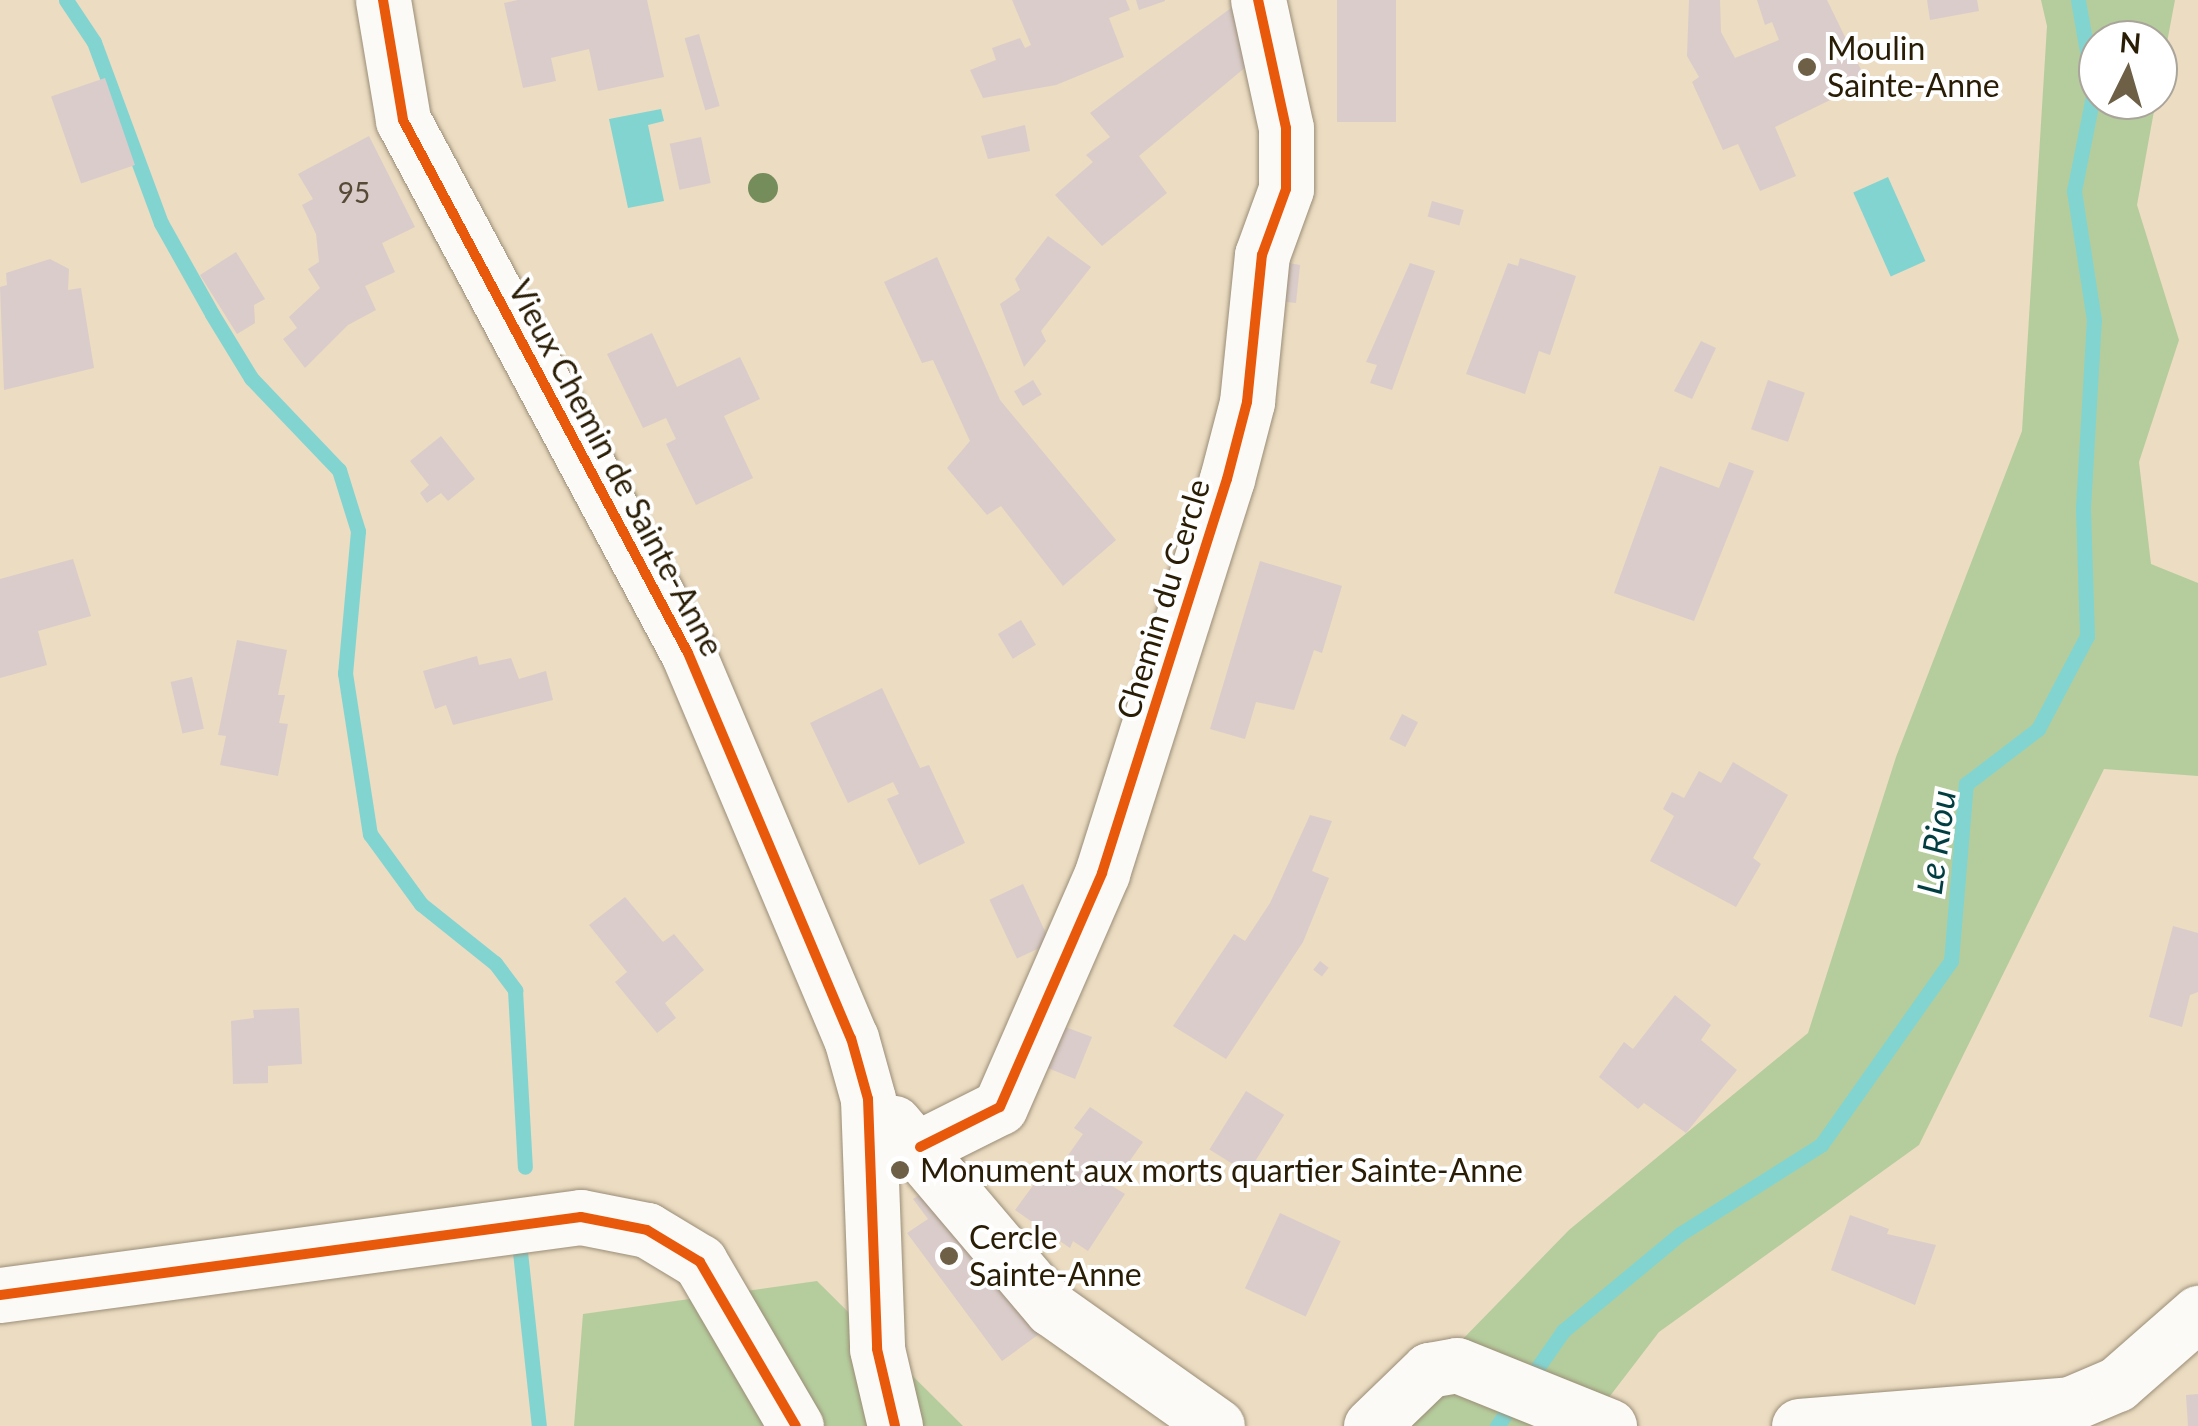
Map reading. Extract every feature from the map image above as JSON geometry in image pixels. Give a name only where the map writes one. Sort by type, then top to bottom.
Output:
[{"type":"street","name":"Vieux Chemin de Sainte-Anne","points":[[383,0],[403,120],[688,654],[852,1038],[868,1099],[877,1349],[895,1426]]},
{"type":"street","name":"Chemin du Cercle","points":[[920,1148],[1000,1107],[1102,873],[1227,478],[1248,402],[1262,255],[1286,190],[1286,128],[1258,0]]},
{"type":"street","points":[[868,1099],[920,1148],[1004,1261],[1052,1310],[1217,1426]]},
{"type":"street","points":[[0,1296],[581,1217],[646,1230],[700,1262],[777,1414]]},
{"type":"street","points":[[1799,1426],[2070,1404],[2117,1384],[2198,1313]]},
{"type":"street","points":[[1386,1409],[1429,1370],[1457,1366],[1590,1420]]},
{"type":"green space","points":[[2041,0],[2175,0],[2171,20],[2078,20],[2078,120],[2152,120],[2137,205],[2179,340],[2139,462],[2151,564],[2198,583],[2198,776],[2104,769],[1919,1145],[1659,1332],[1587,1426],[1378,1426],[1569,1230],[1808,1033],[1896,757],[2022,431],[2047,26]]},
{"type":"green space","points":[[817,1281],[963,1426],[574,1426],[583,1314]]},
{"type":"water","points":[[661,109],[664,121],[648,125],[664,201],[628,208],[609,119]]},
{"type":"water","points":[[1888,177],[1925,261],[1891,277],[1853,192]]},
{"type":"building","points":[[647,0],[664,77],[598,91],[589,49],[551,58],[556,81],[523,88],[504,3]]},
{"type":"building","points":[[1012,0],[1126,0],[1130,10],[1109,18],[1124,57],[1056,85],[983,98],[970,70],[996,60],[992,48],[1020,38],[1025,48],[1031,45]]},
{"type":"building","points":[[1136,0],[1165,0],[1165,1],[1139,10]]},
{"type":"building","points":[[1337,0],[1396,0],[1396,122],[1337,122]]},
{"type":"building","points":[[1689,0],[1720,0],[1721,32],[1735,58],[1779,40],[1772,22],[1765,25],[1757,0],[1827,0],[1867,82],[1775,127],[1796,176],[1760,191],[1738,144],[1723,150],[1692,82],[1699,77],[1687,56]]},
{"type":"building","points":[[1927,0],[1977,0],[1979,11],[1930,20]]},
{"type":"building","points":[[1235,5],[1253,61],[1139,156],[1167,193],[1102,246],[1055,195],[1093,162],[1086,155],[1110,137],[1090,113]]},
{"type":"building","points":[[699,34],[720,106],[705,110],[685,38]]},
{"type":"building","points":[[105,78],[135,165],[81,184],[51,97]]},
{"type":"building","points":[[1025,125],[1030,151],[988,159],[981,136]]},
{"type":"building","points":[[369,136],[415,227],[382,243],[395,272],[365,286],[376,310],[348,325],[305,368],[283,339],[297,328],[289,317],[320,288],[308,269],[319,262],[316,234],[302,205],[313,199],[298,174]]},
{"type":"building","points":[[701,137],[711,183],[679,190],[670,144]]},
{"type":"building","points":[[1432,201],[1464,210],[1459,225],[1428,216]]},
{"type":"building","points":[[1048,236],[1091,267],[1041,331],[1046,341],[1024,367],[1000,304],[1020,290],[1015,279]]},
{"type":"building","points":[[236,252],[265,299],[254,305],[255,323],[237,334],[200,275]]},
{"type":"building","points":[[937,257],[1000,400],[1116,540],[1063,586],[1001,506],[987,515],[947,468],[970,441],[933,360],[922,363],[884,282]]},
{"type":"building","points":[[1520,258],[1576,276],[1550,355],[1539,351],[1525,394],[1466,374],[1508,263],[1518,266]]},
{"type":"building","points":[[50,259],[69,269],[68,290],[81,288],[94,368],[4,390],[0,287],[7,285],[6,273]]},
{"type":"building","points":[[1284,262],[1300,265],[1296,303],[1277,301]]},
{"type":"building","points":[[1410,263],[1435,271],[1392,390],[1370,383],[1377,365],[1366,362]]},
{"type":"building","points":[[652,333],[677,387],[740,357],[760,399],[724,416],[753,478],[696,505],[666,444],[676,439],[666,418],[643,428],[607,354]]},
{"type":"building","points":[[1701,341],[1716,348],[1692,399],[1674,391]]},
{"type":"building","points":[[1033,380],[1042,395],[1023,406],[1014,391]]},
{"type":"building","points":[[1768,380],[1805,393],[1788,442],[1751,429]]},
{"type":"building","points":[[441,436],[475,479],[448,501],[441,493],[427,503],[420,493],[429,485],[410,461]]},
{"type":"building","points":[[1729,462],[1754,471],[1694,621],[1614,593],[1660,466],[1719,488]]},
{"type":"building","points":[[73,559],[91,616],[38,631],[47,665],[0,678],[0,579]]},
{"type":"building","points":[[1260,561],[1342,586],[1322,653],[1314,650],[1294,710],[1256,702],[1245,739],[1210,729]]},
{"type":"building","points":[[1021,620],[1036,645],[1013,659],[998,634]]},
{"type":"building","points":[[237,640],[287,650],[278,695],[285,695],[279,723],[288,724],[278,776],[220,765],[226,736],[218,735]]},
{"type":"building","points":[[477,656],[479,665],[511,658],[519,679],[546,671],[553,700],[453,725],[446,705],[435,709],[423,671]]},
{"type":"building","points":[[192,677],[204,729],[182,734],[171,682]]},
{"type":"building","points":[[882,688],[920,768],[929,765],[965,843],[919,865],[887,799],[899,794],[893,782],[848,803],[810,723]]},
{"type":"building","points":[[1402,714],[1418,722],[1405,747],[1389,739]]},
{"type":"building","points":[[1733,762],[1788,795],[1753,858],[1761,864],[1736,907],[1650,861],[1674,816],[1663,809],[1672,792],[1684,798],[1699,771],[1721,783]]},
{"type":"building","points":[[1310,815],[1332,821],[1312,871],[1329,878],[1303,942],[1226,1059],[1173,1026],[1234,934],[1245,941],[1270,903]]},
{"type":"building","points":[[1023,884],[1050,943],[1017,959],[989,900]]},
{"type":"building","points":[[625,897],[663,942],[674,934],[704,970],[665,1003],[676,1018],[657,1033],[615,982],[627,972],[589,925]]},
{"type":"building","points":[[2173,926],[2198,933],[2198,992],[2190,995],[2182,1027],[2149,1017]]},
{"type":"building","points":[[1320,961],[1329,968],[1322,976],[1313,970]]},
{"type":"building","points":[[1675,995],[1711,1025],[1701,1040],[1737,1070],[1686,1133],[1644,1103],[1638,1109],[1599,1077],[1624,1042],[1633,1049]]},
{"type":"building","points":[[299,1008],[302,1064],[268,1066],[268,1083],[233,1084],[231,1021],[254,1018],[253,1010]]},
{"type":"building","points":[[1060,1025],[1092,1037],[1075,1079],[1038,1064]]},
{"type":"building","points":[[1246,1091],[1284,1115],[1248,1173],[1209,1150]]},
{"type":"building","points":[[1090,1107],[1143,1142],[1112,1186],[1125,1194],[1088,1251],[1073,1241],[1070,1248],[1015,1210],[1045,1169],[1054,1175],[1083,1134],[1074,1128]]},
{"type":"building","points":[[927,1190],[1053,1324],[1002,1361],[907,1233],[928,1219],[913,1199]]},
{"type":"building","points":[[1280,1213],[1341,1241],[1306,1317],[1245,1288]]},
{"type":"building","points":[[1850,1215],[1889,1229],[1887,1234],[1936,1245],[1915,1305],[1831,1270]]},
{"type":"building","points":[[2198,1394],[2198,1426],[2188,1426],[2186,1395]]},
{"type":"waterway","points":[[66,0],[94,42],[161,223],[212,314],[251,378],[339,470],[358,531],[345,673],[370,834],[421,904],[495,963],[515,990],[525,1167]]},
{"type":"waterway","name":"Le Riou","points":[[1497,1426],[1563,1331],[1680,1234],[1821,1145],[1951,961],[1966,784],[2038,729],[2087,636],[2083,508],[2094,320],[2074,191],[2094,91],[2078,0]]},
{"type":"waterway","points":[[520,1252],[539,1426]]},
{"type":"cycle path","points":[[383,0],[403,120],[688,653],[851,1038],[868,1099],[877,1349],[895,1426]]},
{"type":"cycle path","points":[[920,1147],[1000,1107],[1102,873],[1227,479],[1247,402],[1262,255],[1286,189],[1286,128],[1258,0]]},
{"type":"cycle path","points":[[0,1295],[581,1217],[647,1230],[700,1262],[796,1426]]},
{"type":"place","name":"Moulin Sainte-Anne","points":[[1807,67]]},
{"type":"place","name":"Monument aux morts quartier Sainte-Anne","points":[[900,1170]]},
{"type":"place","name":"Cercle Sainte-Anne","points":[[949,1256]]}]
